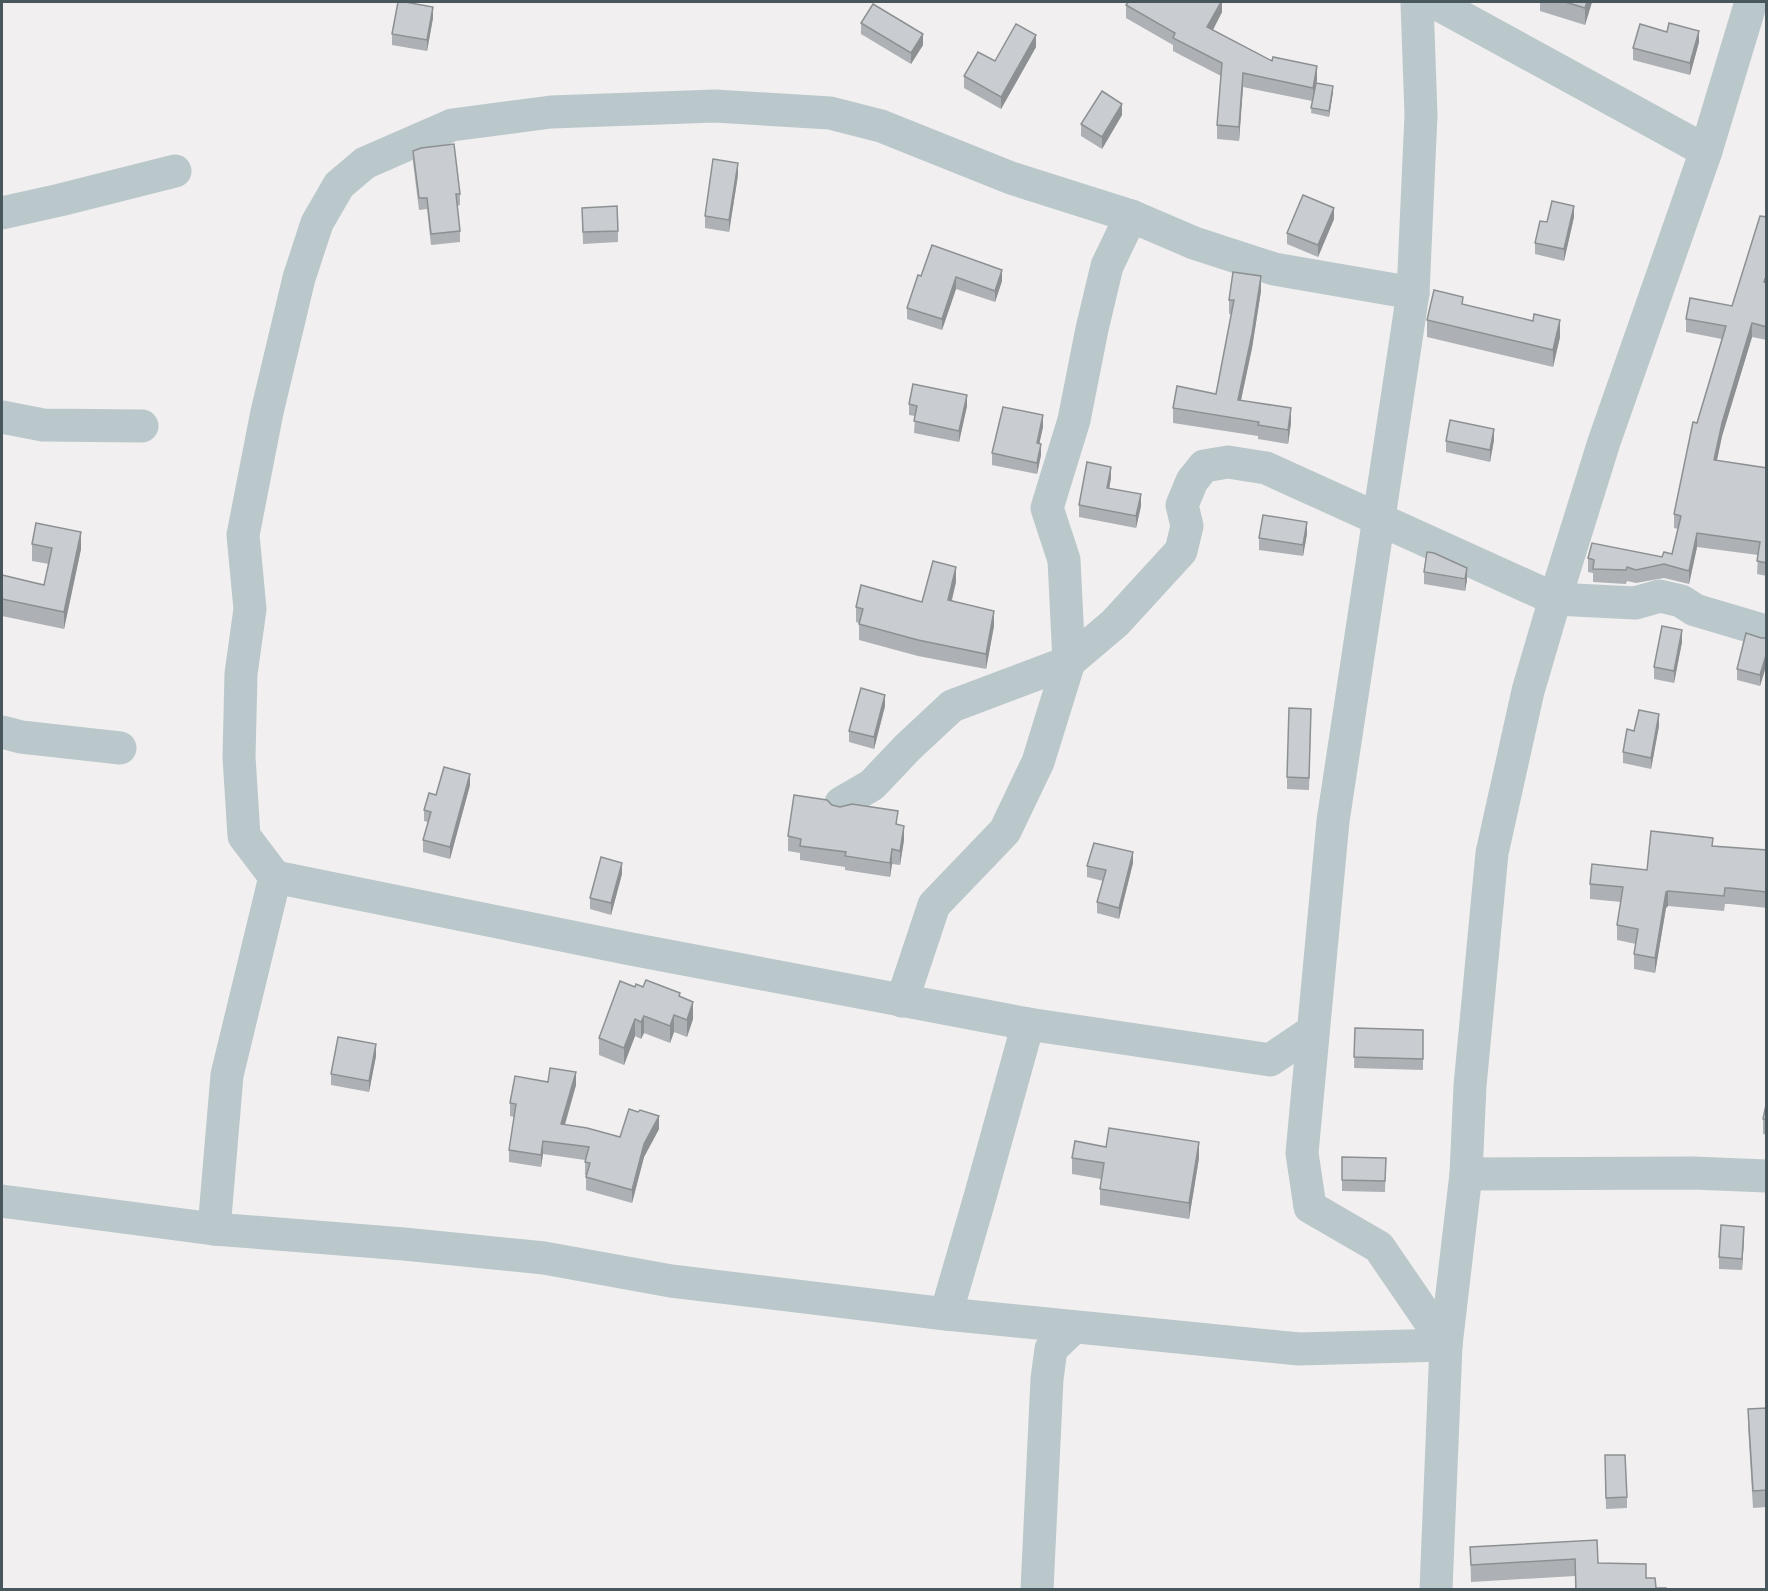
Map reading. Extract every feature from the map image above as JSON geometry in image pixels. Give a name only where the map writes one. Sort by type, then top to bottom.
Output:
[{"type":"street","points":[[1417,2],[1421,115],[1413,293],[1333,821],[1302,1153],[1310,1207],[1379,1246],[1446,1344]]},
{"type":"street","points":[[1434,2],[1707,150]]},
{"type":"street","points":[[1436,1590],[1446,1344],[1466,1174],[1470,1086],[1492,853],[1528,691],[1554,599],[1604,442],[1707,150],[1751,2]]},
{"type":"street","points":[[1313,1031],[1270,1060],[1028,1024],[902,1001],[275,877],[244,836],[239,757],[241,674],[250,609],[243,535],[267,412],[299,278],[317,224],[339,185],[365,163],[452,125],[551,112],[715,106],[830,113],[881,126],[1011,178],[1131,216],[1194,243],[1274,269],[1413,293]]},
{"type":"street","points":[[2,213],[175,171]]},
{"type":"street","points":[[902,1001],[934,905],[1005,831],[1038,762],[1069,662],[1064,560],[1047,508],[1074,420],[1107,266],[1131,216]]},
{"type":"street","points":[[2,417],[43,425],[142,426]]},
{"type":"street","points":[[841,802],[872,785],[952,706],[1069,662],[1115,623],[1181,551],[1187,526],[1182,505],[1192,481],[1203,466],[1227,462],[1266,468],[1554,599],[1635,603],[1660,596],[1680,601],[1695,610],[1767,631]]},
{"type":"street","points":[[2,732],[21,737],[120,748]]},
{"type":"street","points":[[214,1229],[227,1075],[275,877]]},
{"type":"street","points":[[945,1314],[1028,1024]]},
{"type":"street","points":[[1466,1174],[1693,1173],[1767,1176]]},
{"type":"street","points":[[2,1201],[214,1229],[544,1258],[671,1281],[1074,1327],[1299,1349],[1446,1344]]},
{"type":"street","points":[[1037,1590],[1047,1379],[1051,1349],[1074,1327]]},
{"type":"building","points":[[398,2],[433,7],[427,40],[392,34]]},
{"type":"building","points":[[1128,2],[1221,2],[1207,27],[1272,61],[1273,57],[1317,66],[1313,88],[1243,73],[1239,127],[1217,125],[1222,63],[1173,38],[1175,33],[1126,5]]},
{"type":"building","points":[[1565,2],[1587,2],[1585,8]]},
{"type":"building","points":[[873,4],[923,34],[911,53],[861,23]]},
{"type":"building","points":[[1669,23],[1699,31],[1690,63],[1633,48],[1640,24],[1667,32]]},
{"type":"building","points":[[1016,24],[1036,35],[1001,97],[964,76],[978,52],[995,61]]},
{"type":"building","points":[[1316,83],[1333,86],[1329,111],[1311,108]]},
{"type":"building","points":[[1102,91],[1122,104],[1102,137],[1081,124]]},
{"type":"building","points":[[454,144],[460,194],[456,194],[460,231],[431,234],[427,198],[419,198],[413,151]]},
{"type":"building","points":[[713,159],[738,163],[729,220],[705,216]]},
{"type":"building","points":[[1303,195],[1334,208],[1318,245],[1287,233]]},
{"type":"building","points":[[1552,201],[1574,206],[1564,249],[1535,243],[1540,221],[1547,222]]},
{"type":"building","points":[[617,206],[618,231],[583,232],[582,208]]},
{"type":"building","points":[[1760,216],[1767,217],[1767,273],[1764,282],[1767,283],[1767,327],[1752,323],[1722,423],[1714,460],[1767,468],[1767,563],[1757,561],[1760,542],[1697,533],[1689,571],[1664,564],[1636,570],[1627,567],[1626,570],[1593,569],[1594,560],[1588,558],[1592,543],[1662,557],[1664,552],[1672,554],[1681,516],[1674,514],[1693,422],[1697,423],[1726,326],[1686,319],[1690,298],[1732,306]]},
{"type":"building","points":[[932,245],[1002,270],[995,291],[956,277],[942,319],[907,308],[918,275],[921,276]]},
{"type":"building","points":[[1233,272],[1261,276],[1238,400],[1291,408],[1288,430],[1258,425],[1259,422],[1173,408],[1177,386],[1216,394],[1234,300],[1229,300]]},
{"type":"building","points":[[1434,290],[1463,297],[1462,304],[1533,321],[1534,314],[1560,320],[1553,350],[1427,320]]},
{"type":"building","points":[[913,384],[967,395],[959,431],[914,421],[917,406],[909,404]]},
{"type":"building","points":[[1003,407],[1043,415],[1037,443],[1041,444],[1037,463],[992,453]]},
{"type":"building","points":[[1450,420],[1494,429],[1490,450],[1446,441]]},
{"type":"building","points":[[1087,462],[1111,467],[1107,488],[1141,494],[1136,516],[1079,505]]},
{"type":"building","points":[[1263,515],[1307,522],[1303,545],[1259,538]]},
{"type":"building","points":[[36,523],[81,532],[64,612],[2,599],[2,575],[44,585],[52,548],[32,544]]},
{"type":"building","points":[[1427,552],[1467,568],[1465,579],[1424,572]]},
{"type":"building","points":[[933,561],[956,567],[948,600],[994,611],[986,654],[918,640],[859,624],[863,609],[856,607],[861,585],[922,602]]},
{"type":"building","points":[[1662,626],[1682,630],[1674,671],[1654,667]]},
{"type":"building","points":[[1746,633],[1767,638],[1767,652],[1760,675],[1737,669]]},
{"type":"building","points":[[861,688],[885,695],[874,737],[849,731]]},
{"type":"building","points":[[1289,708],[1311,709],[1309,778],[1287,777]]},
{"type":"building","points":[[1639,710],[1659,714],[1651,758],[1623,752],[1627,729],[1634,731]]},
{"type":"building","points":[[444,767],[470,774],[450,847],[423,840],[431,812],[424,810],[429,793],[436,795]]},
{"type":"building","points":[[794,795],[827,800],[832,805],[840,807],[852,804],[898,811],[896,824],[904,826],[900,851],[892,849],[890,863],[845,856],[846,852],[800,846],[801,839],[788,836]]},
{"type":"building","points":[[1651,831],[1713,838],[1712,846],[1767,850],[1767,892],[1725,888],[1724,896],[1668,891],[1655,958],[1634,954],[1638,929],[1617,925],[1623,887],[1590,884],[1592,864],[1647,870]]},
{"type":"building","points":[[1094,843],[1133,852],[1119,908],[1097,902],[1106,870],[1087,866]]},
{"type":"building","points":[[601,857],[622,863],[611,903],[590,898]]},
{"type":"building","points":[[646,980],[680,993],[679,996],[693,1002],[687,1020],[674,1015],[670,1026],[644,1016],[641,1022],[635,1019],[624,1048],[599,1038],[620,981],[635,987],[636,984],[643,987]]},
{"type":"building","points":[[1355,1028],[1423,1030],[1423,1059],[1354,1057]]},
{"type":"building","points":[[338,1037],[376,1044],[369,1081],[331,1074]]},
{"type":"building","points":[[550,1068],[576,1072],[561,1124],[620,1137],[629,1109],[659,1116],[644,1144],[632,1190],[586,1177],[590,1163],[585,1162],[589,1147],[543,1141],[541,1155],[509,1150],[516,1104],[510,1103],[515,1076],[548,1082]]},
{"type":"building","points":[[1767,1100],[1767,1120],[1763,1119]]},
{"type":"building","points":[[1109,1128],[1199,1142],[1189,1203],[1100,1189],[1104,1163],[1072,1158],[1075,1141],[1106,1147]]},
{"type":"building","points":[[1342,1157],[1386,1158],[1385,1181],[1342,1180]]},
{"type":"building","points":[[1721,1225],[1744,1227],[1742,1259],[1719,1257]]},
{"type":"building","points":[[1767,1408],[1767,1490],[1753,1491],[1748,1409]]},
{"type":"building","points":[[1605,1455],[1625,1455],[1627,1497],[1606,1498]]},
{"type":"building","points":[[1597,1540],[1598,1563],[1646,1564],[1646,1578],[1655,1578],[1656,1588],[1666,1588],[1666,1590],[1576,1590],[1575,1559],[1471,1565],[1470,1547]]}]
